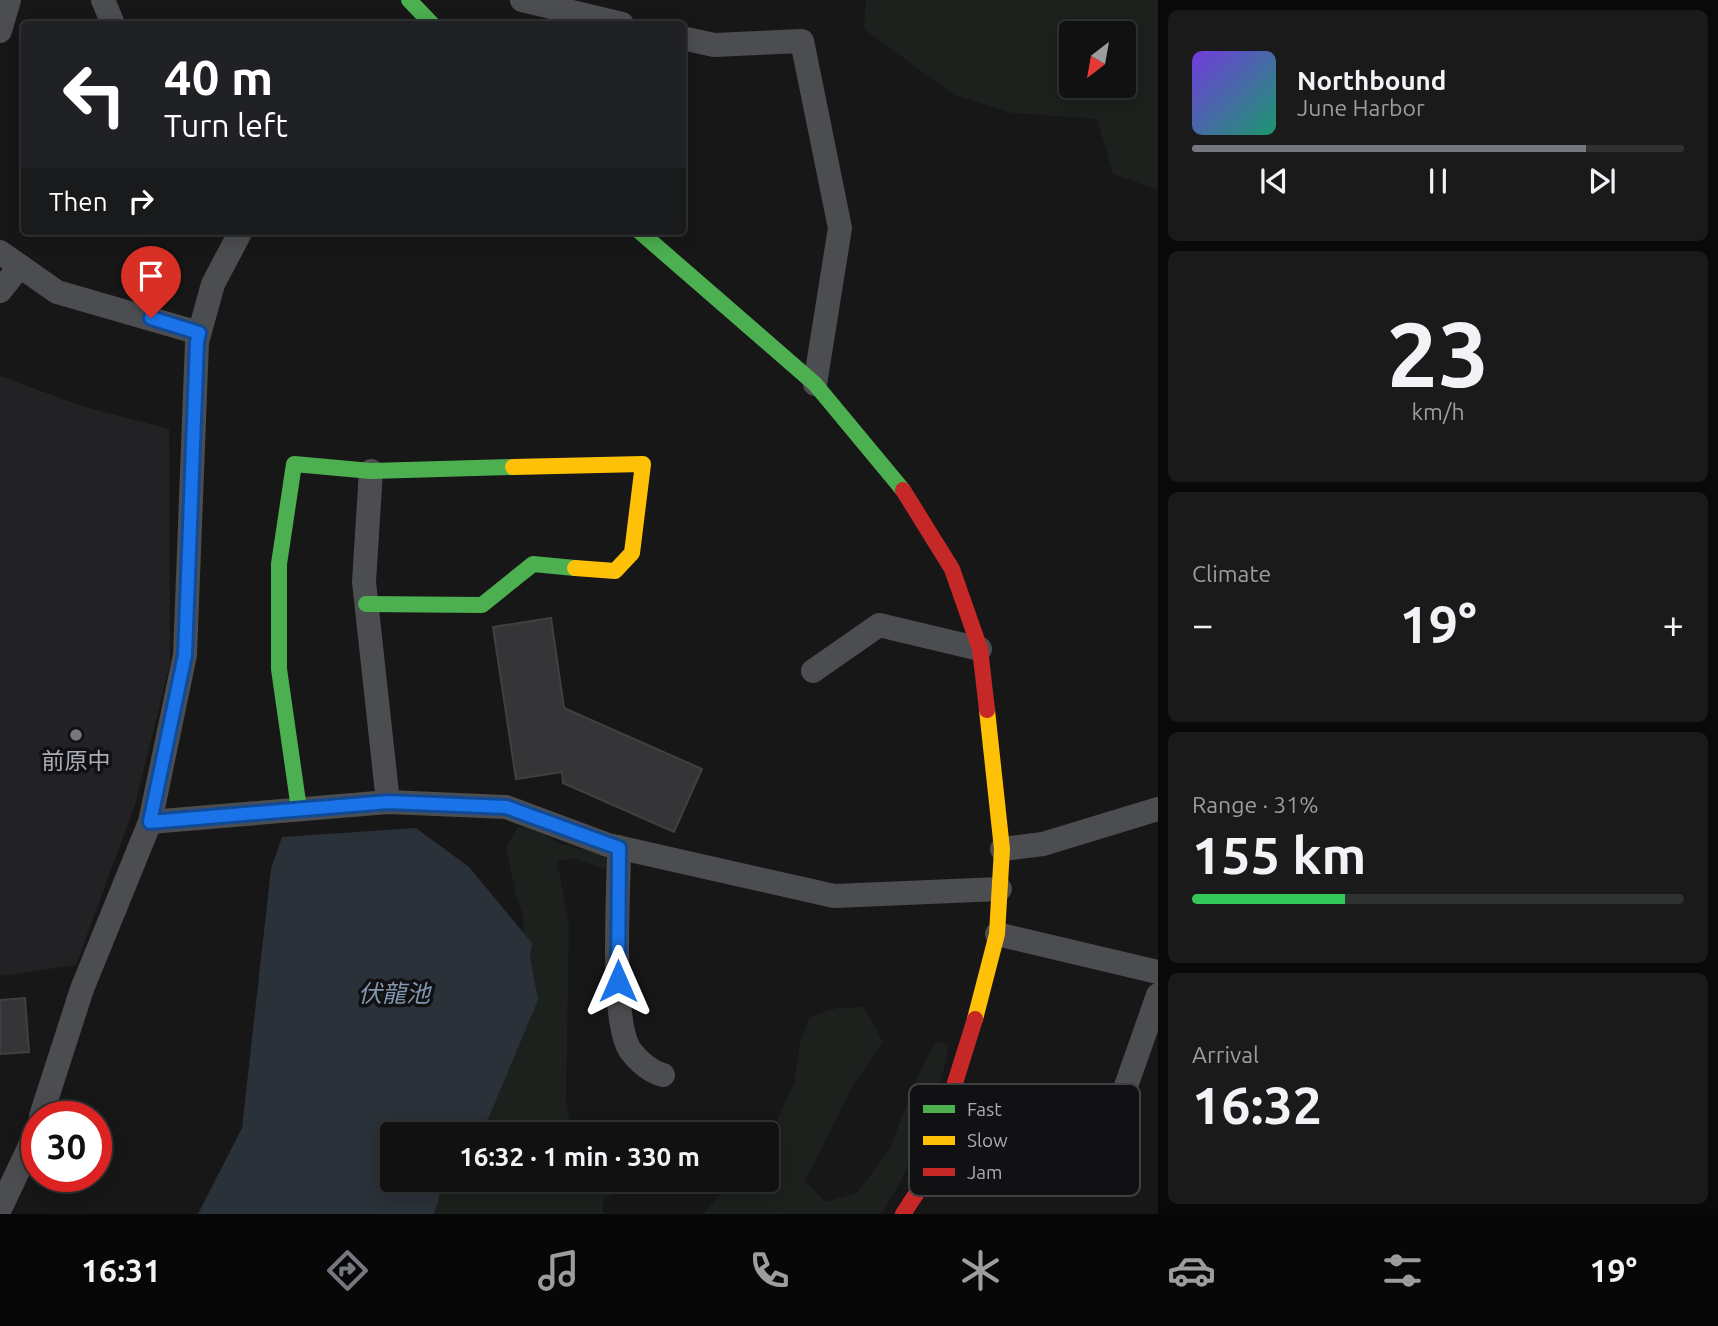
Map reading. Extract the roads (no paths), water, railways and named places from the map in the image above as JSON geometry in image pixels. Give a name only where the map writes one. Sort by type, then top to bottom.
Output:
[{"type":"street","points":[[0,31],[9,0]]},
{"type":"street","points":[[103,0],[112,21]]},
{"type":"street","points":[[522,0],[610,21]]},
{"type":"street","points":[[686,39],[714,45],[802,41],[840,228],[815,384]]},
{"type":"street","points":[[46,1101],[82,989],[150,822],[185,655],[197,342],[213,284],[238,235]]},
{"type":"street","points":[[644,235],[815,384],[909,498],[952,569],[980,649],[1002,849],[997,934],[956,1084]]},
{"type":"street","points":[[0,252],[57,292],[199,333]]},
{"type":"street","points":[[0,290],[20,266]]},
{"type":"street","points":[[299,809],[279,669],[279,564],[294,464],[371,471],[643,464],[632,553],[615,571],[533,564],[482,605],[366,604]]},
{"type":"street","points":[[371,471],[364,582],[388,802]]},
{"type":"street","points":[[813,671],[879,625],[980,649]]},
{"type":"street","points":[[150,822],[388,802],[506,807],[619,848],[834,896],[1000,889]]},
{"type":"street","points":[[1002,849],[1043,844],[1158,809]]},
{"type":"street","points":[[619,848],[618,1008],[629,1048],[650,1072],[663,1075]]},
{"type":"street","points":[[997,934],[1158,972]]},
{"type":"street","points":[[1127,1084],[1158,995]]},
{"type":"street","points":[[0,1209],[21,1165]]},
{"type":"street","points":[[903,1214],[915,1196]]},
{"type":"water","name":"伏龍池","points":[[416,828],[469,867],[532,943],[530,957],[538,1000],[487,1122],[380,1122],[380,1192],[440,1192],[434,1214],[198,1214],[242,1128],[271,869],[282,837]]},
{"type":"place","name":"前原中","points":[[76,735]]}]
